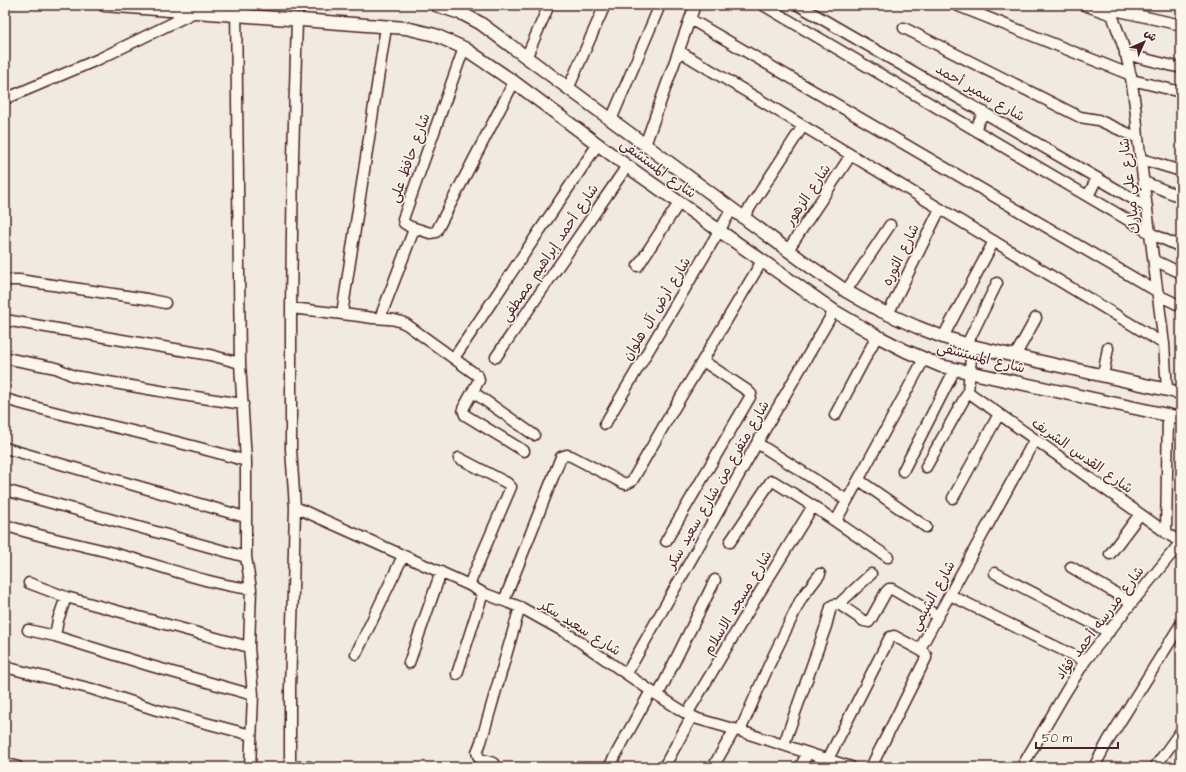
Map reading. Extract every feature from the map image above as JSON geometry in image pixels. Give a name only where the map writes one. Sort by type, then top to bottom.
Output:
[{"type":"street","name":"شارع المستشفى","points":[[104,5],[195,12],[236,10],[296,20],[406,28],[435,35],[464,48],[514,82],[627,166],[834,311],[906,351],[941,366],[1181,418]]},
{"type":"street","name":"شارع المستشفى","points":[[436,5],[463,14],[480,23],[743,218],[846,290],[888,314],[943,337],[970,345],[1181,393]]},
{"type":"street","points":[[526,58],[549,5]]},
{"type":"street","points":[[568,89],[605,5]]},
{"type":"street","points":[[611,120],[660,5]]},
{"type":"street","points":[[645,145],[695,5]]},
{"type":"street","points":[[763,5],[1150,233],[1181,247]]},
{"type":"street","name":"شارع سمير أحمد","points":[[798,5],[1147,207]]},
{"type":"street","points":[[956,5],[1131,77],[1181,92]]},
{"type":"street","points":[[1084,5],[1181,25]]},
{"type":"street","points":[[236,10],[240,363],[246,461],[246,557],[251,590],[249,647],[252,695],[250,767]]},
{"type":"street","name":"شارع علي مبارك","points":[[1111,10],[1131,77],[1164,344],[1167,390]]},
{"type":"street","points":[[5,99],[99,59],[195,12]]},
{"type":"street","points":[[690,19],[1158,294],[1181,306]]},
{"type":"street","points":[[296,20],[291,308],[291,449],[295,507],[290,688],[290,766],[310,767]]},
{"type":"street","points":[[342,314],[386,27]]},
{"type":"street","points":[[904,28],[1080,118],[1098,120],[1138,138]]},
{"type":"street","name":"شارع حافظ على","points":[[380,318],[413,232],[411,226],[404,223],[403,219],[464,48]]},
{"type":"street","points":[[679,50],[1164,344]]},
{"type":"street","points":[[1125,54],[1181,68]]},
{"type":"street","points":[[411,226],[430,233],[436,232],[514,82]]},
{"type":"street","points":[[975,130],[984,112]]},
{"type":"street","points":[[743,218],[803,126]]},
{"type":"street","points":[[454,358],[598,144]]},
{"type":"street","name":"شارع الزهور","points":[[788,250],[851,155]]},
{"type":"street","points":[[1141,159],[1181,171]]},
{"type":"street","name":"شارع أحمد إبراهيم مصطفى","points":[[496,357],[627,166]]},
{"type":"street","points":[[1088,196],[1098,178]]},
{"type":"street","points":[[1144,182],[1181,197]]},
{"type":"street","points":[[638,266],[679,202]]},
{"type":"street","name":"شارع الثوره","points":[[888,314],[940,208]]},
{"type":"street","name":"شارع أرض آل هلوان","points":[[605,424],[732,209]]},
{"type":"street","points":[[846,290],[890,225]]},
{"type":"street","points":[[943,337],[994,241]]},
{"type":"street","points":[[1154,260],[1181,273]]},
{"type":"street","points":[[504,601],[561,457],[567,455],[571,456],[623,483],[626,484],[632,481],[762,261]]},
{"type":"street","points":[[5,280],[27,281],[165,303]]},
{"type":"street","points":[[926,468],[968,392],[970,345],[997,283]]},
{"type":"street","points":[[291,308],[400,320],[478,376],[479,380],[463,409],[464,413],[466,416],[524,451]]},
{"type":"street","name":"شارع متفرع من شارع سعيد سكر","points":[[627,674],[834,311]]},
{"type":"street","points":[[1015,356],[1036,318]]},
{"type":"street","points":[[5,320],[210,355],[240,363]]},
{"type":"street","points":[[835,415],[877,336]]},
{"type":"street","points":[[1103,376],[1108,348]]},
{"type":"street","points":[[5,358],[56,368],[74,376],[243,404]]},
{"type":"street","points":[[836,521],[924,359]]},
{"type":"street","points":[[666,541],[751,394],[703,361]]},
{"type":"street","points":[[903,471],[955,369]]},
{"type":"street","points":[[473,392],[534,435]]},
{"type":"street","name":"شارع القدس الشريف","points":[[968,392],[1181,543]]},
{"type":"street","points":[[5,399],[49,412],[206,449],[246,461]]},
{"type":"street","points":[[953,498],[999,414]]},
{"type":"street","points":[[1166,532],[1168,416]]},
{"type":"street","name":"شارع الشيمي","points":[[871,767],[926,658],[921,647],[1035,439]]},
{"type":"street","points":[[757,444],[847,500]]},
{"type":"street","points":[[5,448],[245,516]]},
{"type":"street","points":[[459,458],[507,483],[511,487],[469,585]]},
{"type":"street","points":[[859,480],[926,527]]},
{"type":"street","points":[[730,542],[771,481],[775,481],[888,557]]},
{"type":"street","points":[[5,490],[246,557]]},
{"type":"street","name":"شارع مسجد الاسلام","points":[[664,767],[690,715],[755,600],[813,506]]},
{"type":"street","name":"شارع سعيد سكر","points":[[295,507],[441,572],[483,593],[520,607],[570,635],[690,715],[784,744],[851,767]]},
{"type":"street","points":[[1110,554],[1140,514]]},
{"type":"street","points":[[5,525],[23,531],[119,554],[230,587],[251,590]]},
{"type":"street","name":"شارع مدرسه أحمد فؤاد","points":[[1023,765],[1065,692],[1085,661],[1181,543]]},
{"type":"street","points":[[356,654],[403,556]]},
{"type":"street","points":[[1071,567],[1132,603]]},
{"type":"street","points":[[409,662],[441,572]]},
{"type":"street","points":[[995,573],[1108,632]]},
{"type":"street","points":[[714,767],[737,730],[801,599],[820,574]]},
{"type":"street","points":[[784,744],[824,632],[831,607],[839,604],[871,574]]},
{"type":"street","points":[[609,767],[655,693],[715,580]]},
{"type":"street","points":[[29,583],[66,597],[249,647]]},
{"type":"street","points":[[839,604],[864,621],[869,622],[886,592],[889,589],[892,589],[938,616]]},
{"type":"street","points":[[457,674],[483,593]]},
{"type":"street","points":[[950,595],[1085,661]]},
{"type":"street","points":[[55,636],[58,620],[66,597]]},
{"type":"street","points":[[496,767],[493,763],[479,758],[477,752],[520,607]]},
{"type":"street","points":[[1094,767],[1108,741],[1181,624]]},
{"type":"street","points":[[28,630],[55,636],[252,695]]},
{"type":"street","points":[[828,759],[888,639],[891,636],[894,636],[922,651]]},
{"type":"street","points":[[5,667],[92,689],[156,710],[251,735]]},
{"type":"street","points":[[1155,767],[1180,733]]},
{"type":"street","points":[[800,767],[808,753]]},
{"type":"street","points":[[5,763],[18,767]]}]
